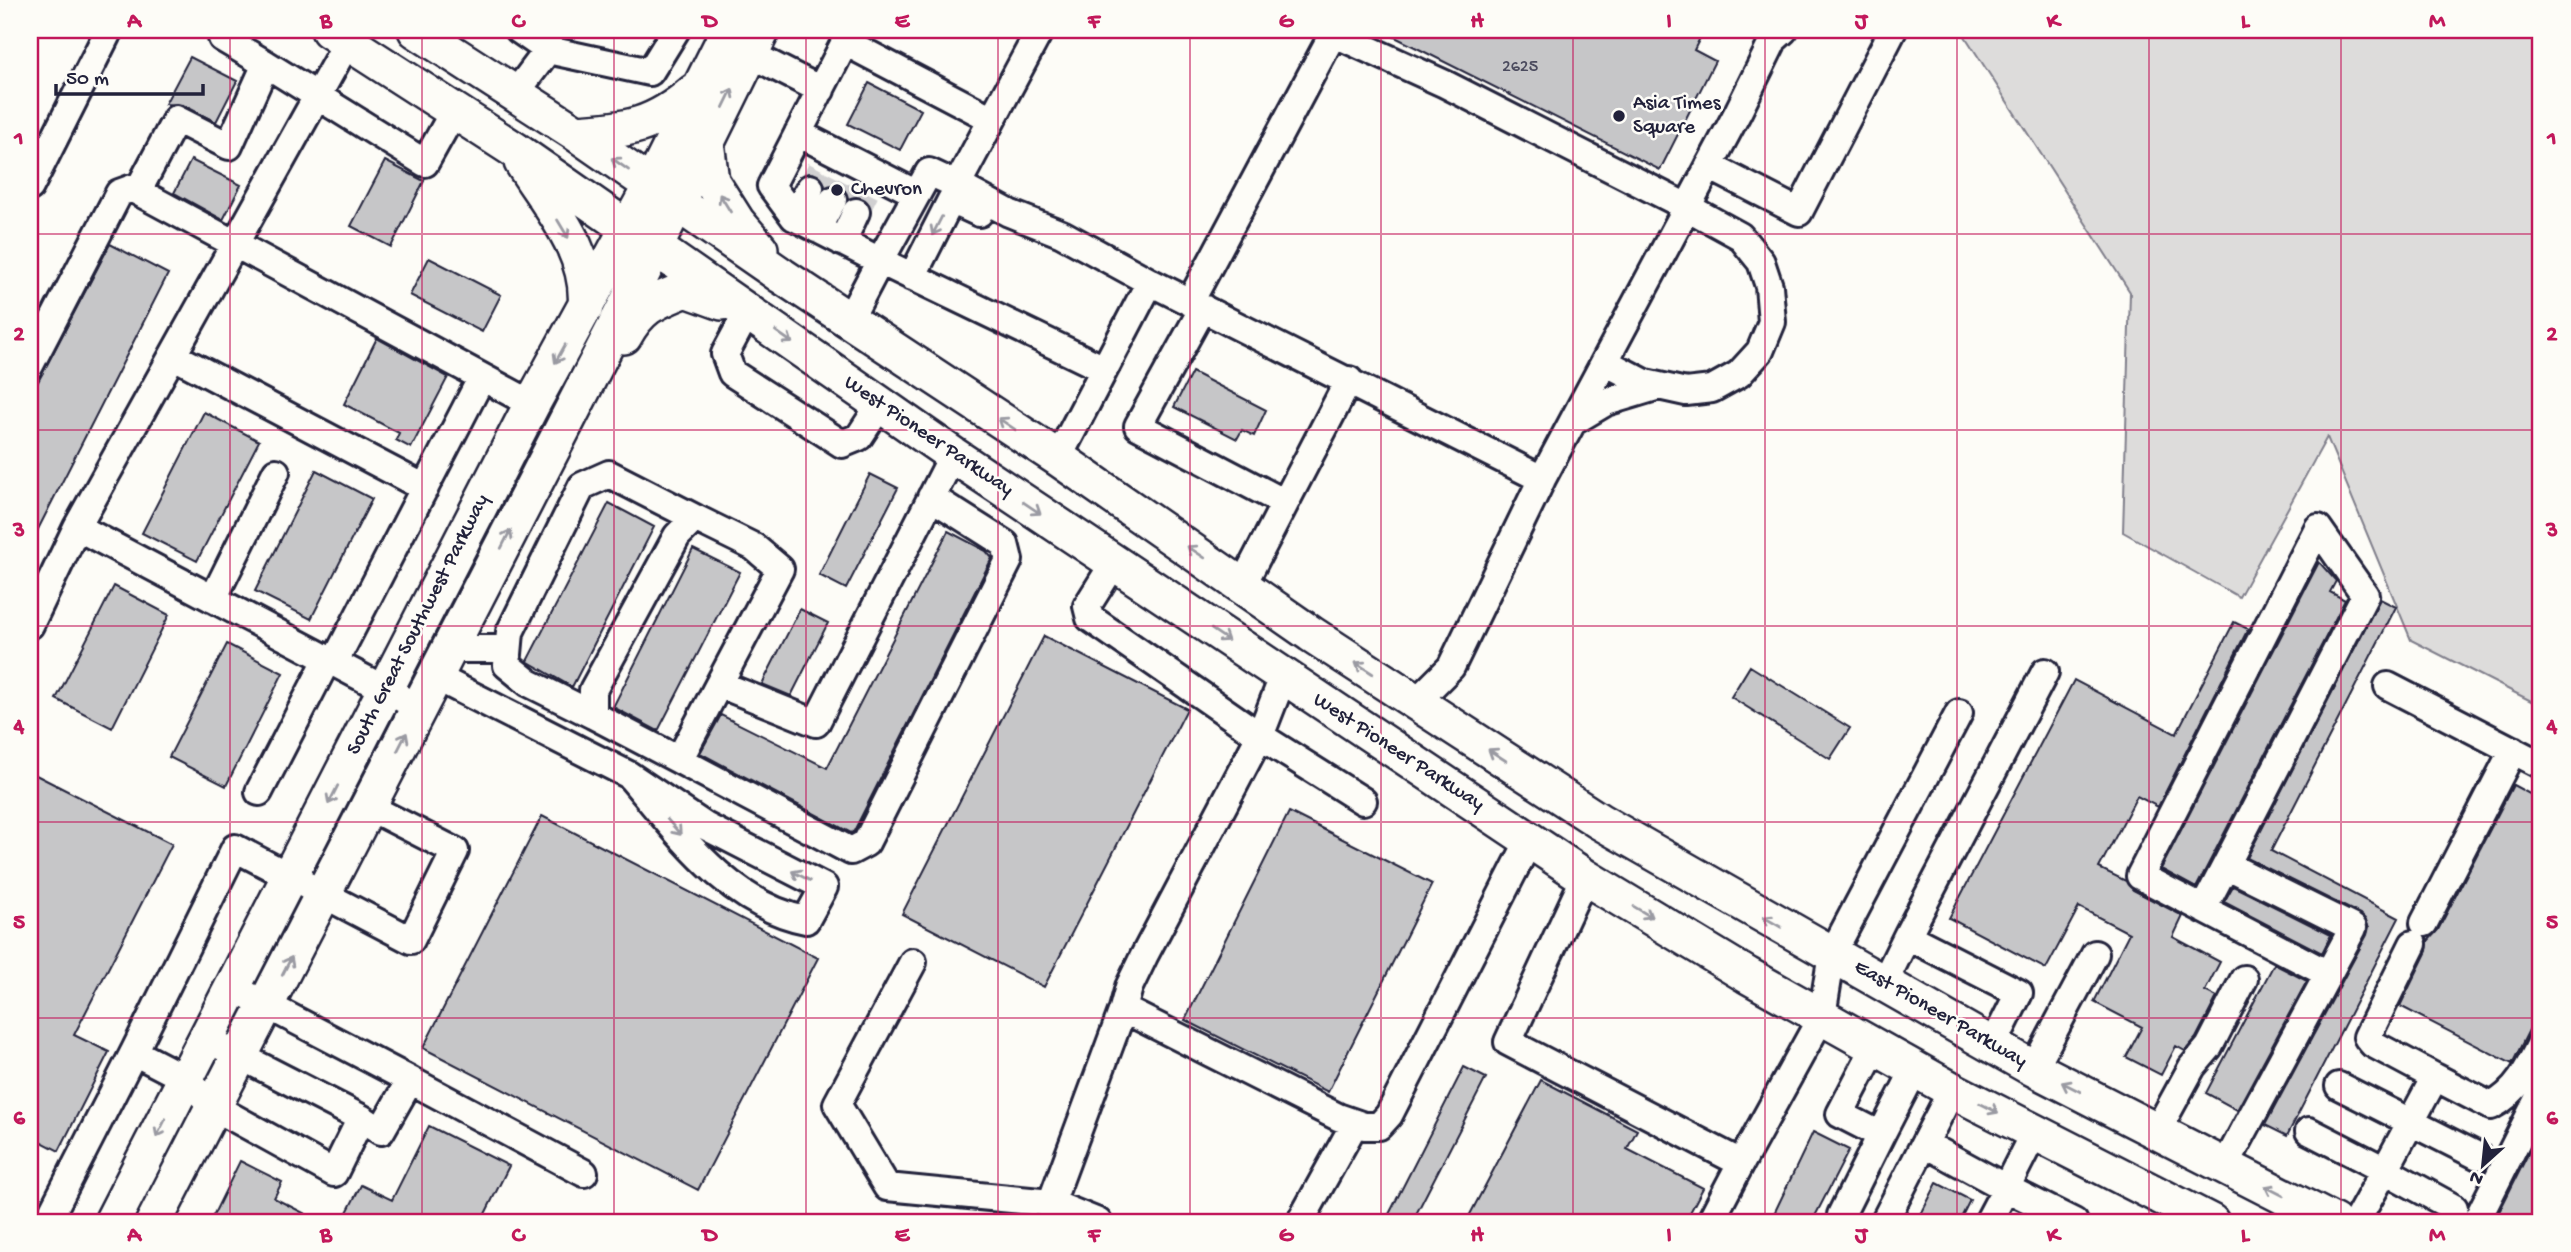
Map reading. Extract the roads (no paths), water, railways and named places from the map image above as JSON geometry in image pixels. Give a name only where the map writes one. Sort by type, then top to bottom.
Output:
[{"type":"main road","name":"West Pioneer Parkway","points":[[338,35],[514,150],[953,456],[1530,839]]},
{"type":"main road","points":[[437,35],[515,94],[576,133],[663,195],[1058,458],[1311,634],[1416,702]]},
{"type":"main road","name":"South Great Southwest Parkway","points":[[154,1222],[582,392],[641,238],[663,195],[700,88],[747,38]]},
{"type":"main road","name":"South Great Southwest Parkway","points":[[663,195],[706,142],[747,38]]},
{"type":"main road","points":[[576,133],[622,130],[668,114],[700,88]]},
{"type":"main road","points":[[706,142],[711,181],[737,222],[782,276]]},
{"type":"main road","points":[[514,150],[580,257],[587,288],[586,307]]},
{"type":"main road","name":"South Great Southwest Parkway","points":[[112,1222],[532,404],[586,307],[641,238]]},
{"type":"main road","points":[[582,392],[637,313],[654,302],[686,289],[748,311]]},
{"type":"main road","points":[[1283,677],[1311,634]]},
{"type":"main road","name":"East Pioneer Parkway","points":[[1416,702],[1554,792],[1832,954],[2034,1068],[2334,1222]]},
{"type":"main road","points":[[1530,839],[1585,877],[1746,975],[1876,1045],[1952,1090],[2211,1222]]},
{"type":"lane","points":[[30,187],[109,30]]},
{"type":"lane","points":[[226,30],[222,38],[425,163],[454,111]]},
{"type":"lane","points":[[519,30],[548,50],[650,72],[676,30]]},
{"type":"lane","points":[[957,185],[1040,30]]},
{"type":"lane","points":[[1416,702],[1451,667],[1542,479],[1774,39],[1784,30]]},
{"type":"lane","points":[[1709,166],[1800,212],[1894,30]]},
{"type":"lane","points":[[1285,503],[1138,426],[1330,31],[1548,134],[1687,207],[1740,236],[1761,262],[1769,286],[1772,322],[1760,351],[1739,374],[1712,388],[1686,392],[1645,383],[1605,362]]},
{"type":"lane","points":[[30,625],[78,527],[318,96],[338,35]]},
{"type":"lane","points":[[992,119],[849,36],[771,186],[806,223],[1104,369]]},
{"type":"lane","points":[[747,38],[821,90]]},
{"type":"lane","points":[[515,94],[548,50]]},
{"type":"lane","points":[[30,365],[119,193],[141,185],[176,119],[229,146],[266,64]]},
{"type":"lane","points":[[798,133],[843,181],[917,194]]},
{"type":"lane","points":[[849,320],[929,172],[1045,227],[1542,479]]},
{"type":"lane","points":[[806,223],[843,181]]},
{"type":"lane","points":[[842,242],[843,181]]},
{"type":"lane","points":[[133,188],[532,404]]},
{"type":"lane","points":[[912,277],[951,200],[1039,241],[1045,227]]},
{"type":"lane","points":[[1058,458],[1150,282]]},
{"type":"lane","points":[[748,311],[725,354],[732,373],[842,444],[859,437],[880,405]]},
{"type":"lane","points":[[174,356],[425,488]]},
{"type":"lane","points":[[259,792],[425,488],[482,377]]},
{"type":"lane","points":[[1242,584],[1349,380]]},
{"type":"lane","points":[[1572,422],[1606,402],[1659,386]]},
{"type":"lane","points":[[719,684],[816,723],[953,456]]},
{"type":"lane","points":[[213,599],[276,472]]},
{"type":"lane","points":[[679,760],[780,569],[754,547],[609,474],[582,486],[510,632],[507,665],[528,683],[851,851],[866,843],[1009,560],[1005,544],[931,497]]},
{"type":"lane","points":[[593,715],[593,690],[677,536],[695,518]]},
{"type":"lane","points":[[78,527],[420,708]]},
{"type":"lane","points":[[2203,909],[2365,595],[2318,528],[2140,876],[2203,909],[2328,974]]},
{"type":"lane","points":[[1114,562],[1087,606],[1090,618],[1260,736],[1363,801]]},
{"type":"lane","points":[[443,663],[508,649]]},
{"type":"lane","points":[[443,663],[629,775],[705,826],[824,887],[806,920],[792,917],[726,883],[629,775]]},
{"type":"lane","points":[[1884,983],[2045,672]]},
{"type":"lane","points":[[1051,1203],[1123,1009],[1129,986],[1260,736],[1283,677]]},
{"type":"lane","points":[[2388,686],[2541,765]]},
{"type":"lane","points":[[1710,1222],[1822,1016],[1832,954],[1959,713]]},
{"type":"lane","points":[[2513,750],[2367,1037],[2373,1044],[2491,1106],[2506,1098],[2527,1072],[2541,1043]]},
{"type":"lane","points":[[47,1222],[235,848],[411,940],[455,851],[369,807]]},
{"type":"lane","points":[[1123,1009],[1354,1123],[1379,1126],[1389,1115],[1530,839]]},
{"type":"lane","points":[[2225,1166],[2353,928],[2226,865]]},
{"type":"lane","points":[[1585,877],[1508,1042],[1741,1163]]},
{"type":"lane","points":[[1907,936],[2019,993],[1993,1045]]},
{"type":"lane","points":[[2034,1068],[2095,954]]},
{"type":"lane","points":[[913,962],[837,1104],[887,1187],[1051,1203],[1098,1222]]},
{"type":"lane","points":[[2157,1131],[2192,1067],[2209,1047],[2244,979]]},
{"type":"lane","points":[[234,988],[584,1173]]},
{"type":"lane","points":[[207,1039],[381,1130],[410,1080]]},
{"type":"lane","points":[[1876,1045],[1840,1114],[1881,1135]]},
{"type":"lane","points":[[134,1052],[186,1079],[214,1107],[334,1173],[361,1118]]},
{"type":"lane","points":[[1841,1215],[1915,1069]]},
{"type":"lane","points":[[2356,1222],[2435,1077]]},
{"type":"lane","points":[[2339,1086],[2479,1156]]},
{"type":"lane","points":[[1884,1222],[1952,1090]]},
{"type":"lane","points":[[2476,1222],[2541,1093]]},
{"type":"lane","points":[[1300,1222],[1354,1123]]},
{"type":"lane","points":[[1988,1222],[2035,1131]]},
{"type":"lane","points":[[2309,1132],[2454,1208]]},
{"type":"lane","points":[[1925,1144],[2074,1222]]},
{"type":"tunnel","points":[[810,188],[820,169]]},
{"type":"tunnel","points":[[833,200],[843,181]]},
{"type":"tunnel","points":[[856,212],[866,192]]},
{"type":"place","name":"Asia Times Square","points":[[1619,116]]},
{"type":"place","name":"Chevron","points":[[837,190]]}]
